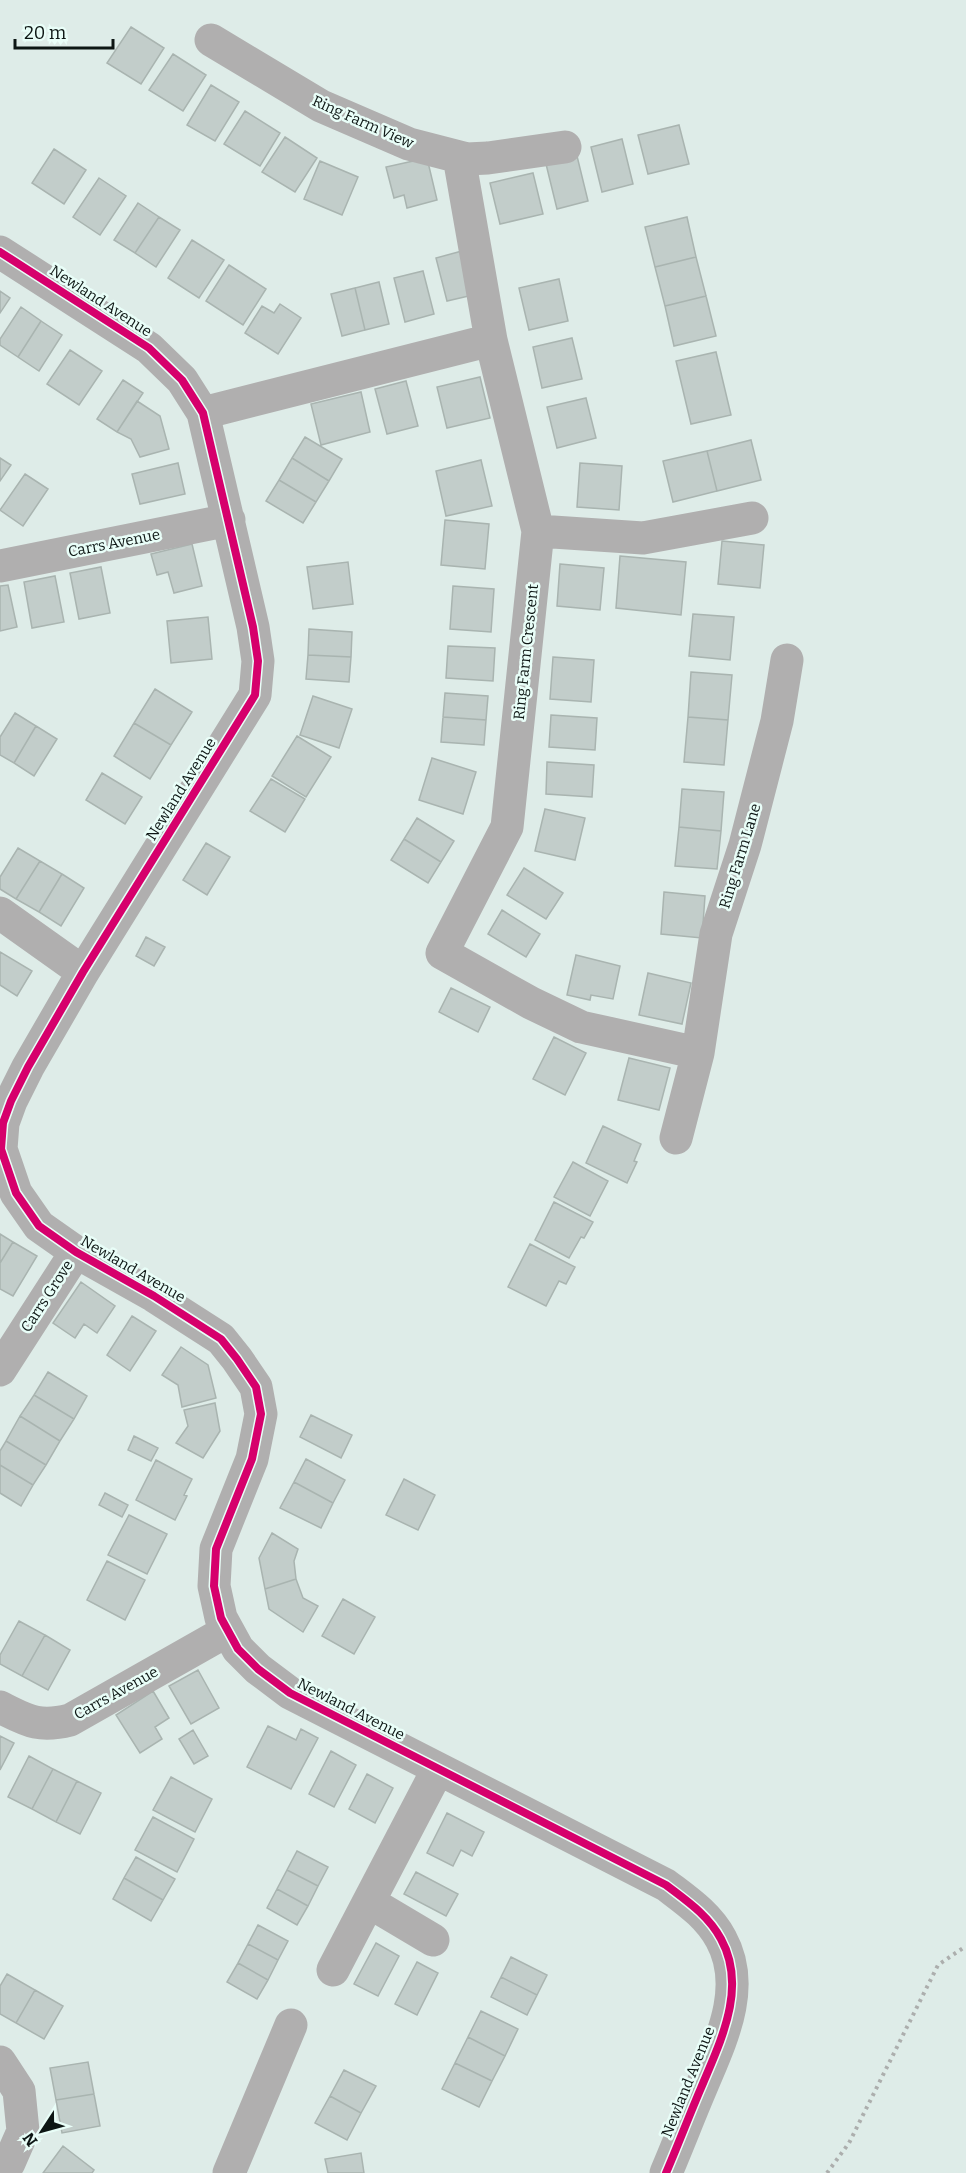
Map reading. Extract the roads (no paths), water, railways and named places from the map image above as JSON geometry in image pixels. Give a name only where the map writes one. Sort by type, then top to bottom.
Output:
[{"type":"street","name":"Ring Farm View","points":[[211,40],[321,106],[409,144],[459,157],[488,158],[565,147]]},
{"type":"street","points":[[203,413],[490,340],[459,157]]},
{"type":"street","name":"Newland Avenue","points":[[0,252],[149,348],[182,380],[203,413],[254,627],[258,661],[255,695],[83,972],[11,1101],[3,1122],[1,1149],[16,1193],[39,1226],[75,1252],[154,1296],[221,1339],[256,1386],[261,1414],[252,1459],[216,1549],[214,1586],[221,1618],[238,1649],[258,1669],[290,1693],[666,1885],[696,1908],[721,1939],[732,1968],[732,1991],[725,2027],[666,2173]]},
{"type":"street","name":"Ring Farm Crescent","points":[[490,340],[538,531],[507,827],[442,953],[531,1003],[581,1027],[698,1053]]},
{"type":"street","points":[[538,531],[643,538],[752,518]]},
{"type":"street","name":"Carrs Avenue","points":[[0,566],[229,520]]},
{"type":"street","name":"Ring Farm Lane","points":[[676,1138],[698,1053],[716,934],[746,845],[777,721],[787,660]]},
{"type":"street","points":[[0,913],[83,972]]},
{"type":"street","name":"Carrs Grove","points":[[0,1370],[75,1252]]},
{"type":"street","name":"Carrs Avenue","points":[[0,1707],[23,1719],[39,1724],[53,1724],[70,1719],[227,1630]]},
{"type":"street","points":[[333,1970],[438,1768]]},
{"type":"street","points":[[369,1902],[433,1940]]},
{"type":"street","points":[[229,2173],[291,2025]]},
{"type":"street","points":[[0,2062],[19,2091],[22,2131],[9,2163],[0,2169]]}]
